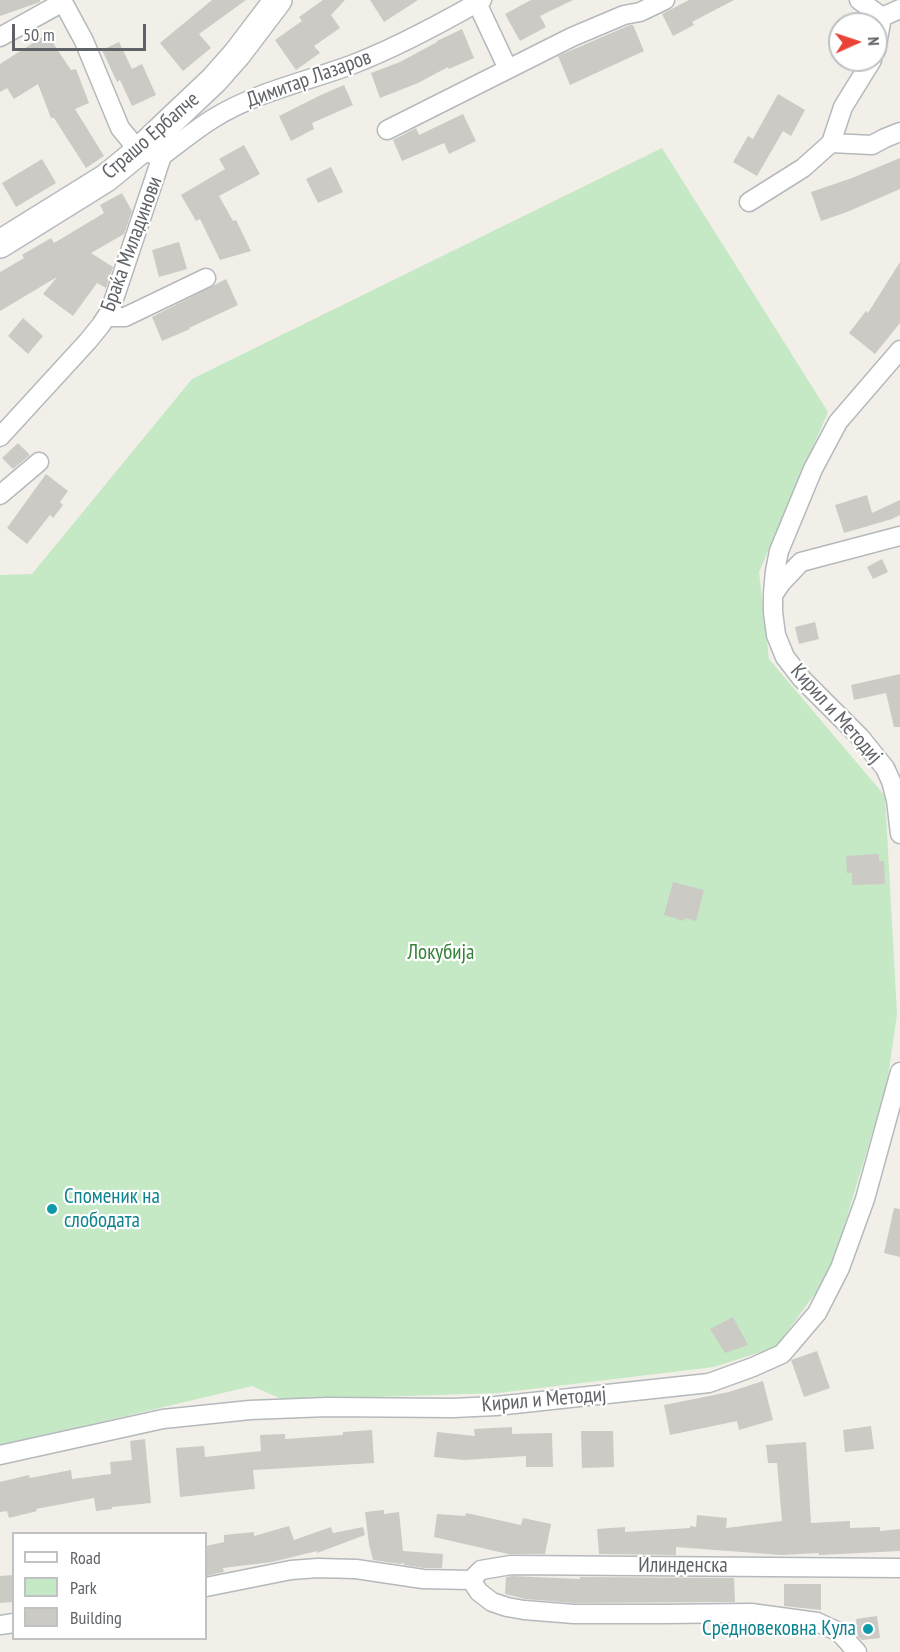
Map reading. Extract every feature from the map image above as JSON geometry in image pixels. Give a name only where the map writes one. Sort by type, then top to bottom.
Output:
[{"type":"main road","name":"Страшо Ербапче","points":[[0,244],[106,178],[151,153],[237,54],[278,0]]},
{"type":"street","points":[[387,130],[592,28],[624,15],[640,12],[665,0]]},
{"type":"street","points":[[859,0],[875,12]]},
{"type":"street","points":[[0,38],[63,1],[84,41],[120,128],[151,153]]},
{"type":"street","points":[[479,1],[508,69]]},
{"type":"street","name":"Димитар Лазаров","points":[[151,153],[245,102],[379,54],[479,1]]},
{"type":"street","points":[[749,202],[803,168],[831,143],[843,107],[865,72]]},
{"type":"street","points":[[831,143],[872,145],[900,132]]},
{"type":"street","name":"Браќа Миладинови","points":[[0,437],[107,317],[136,239],[151,153]]},
{"type":"street","points":[[107,317],[125,317],[206,278]]},
{"type":"street","name":"Кирил и Методиј","points":[[900,350],[838,422],[813,469],[779,551],[773,595],[776,635],[785,657],[802,679],[860,737],[885,768],[898,800],[900,834]]},
{"type":"street","points":[[0,495],[39,462]]},
{"type":"street","points":[[773,595],[801,562],[900,536]]},
{"type":"street","name":"Кирил и Методиј","points":[[0,1455],[163,1419],[250,1410],[495,1406],[709,1383],[753,1367],[782,1354],[818,1313],[840,1268],[865,1198],[900,1077]]},
{"type":"street","name":"Илинденска","points":[[207,1587],[291,1570],[318,1568],[356,1569],[423,1579],[471,1580],[482,1570],[511,1565],[900,1568]]},
{"type":"street","points":[[471,1580],[479,1592],[492,1602],[507,1607],[574,1614],[750,1613],[817,1622],[839,1632],[857,1652]]},
{"type":"green space","name":"Локубија","points":[[662,148],[828,412],[759,572],[769,659],[885,796],[897,1014],[887,1084],[830,1273],[776,1347],[714,1367],[498,1393],[284,1400],[252,1386],[0,1446],[0,575],[32,574],[192,379]]},
{"type":"building","points":[[0,0],[40,0],[40,2],[0,16]]},
{"type":"building","points":[[212,0],[246,0],[199,34],[211,48],[183,71],[160,43]]},
{"type":"building","points":[[323,0],[345,0],[331,15],[340,28],[314,46],[320,53],[296,70],[275,40],[302,21],[299,17]]},
{"type":"building","points":[[370,0],[418,0],[384,22]]},
{"type":"building","points":[[531,0],[573,0],[540,16],[546,27],[520,41],[505,14]]},
{"type":"building","points":[[689,0],[734,0],[692,22],[694,25],[673,36],[662,14]]},
{"type":"building","points":[[633,25],[644,51],[570,85],[558,56]]},
{"type":"building","points":[[462,29],[474,58],[449,69],[448,67],[418,83],[380,98],[371,73],[400,62]]},
{"type":"building","points":[[47,34],[71,70],[76,69],[89,103],[75,109],[104,156],[86,168],[54,118],[51,118],[38,84],[14,99],[7,88],[0,92],[0,64]]},
{"type":"building","points":[[119,42],[132,69],[142,64],[156,95],[132,106],[120,80],[117,82],[102,50]]},
{"type":"building","points":[[344,85],[353,105],[312,123],[314,129],[291,141],[279,116]]},
{"type":"building","points":[[778,94],[805,110],[791,136],[783,131],[757,176],[733,162],[748,136],[753,139]]},
{"type":"building","points":[[463,114],[476,141],[449,154],[444,143],[402,161],[393,140],[416,128],[419,135]]},
{"type":"building","points":[[244,145],[260,174],[219,196],[233,221],[236,220],[251,251],[220,260],[200,219],[196,221],[181,195],[225,169],[219,159]]},
{"type":"building","points":[[900,158],[900,189],[821,221],[811,192]]},
{"type":"building","points":[[42,159],[56,183],[16,207],[2,183]]},
{"type":"building","points":[[331,167],[343,192],[318,203],[306,179]]},
{"type":"building","points":[[122,193],[132,211],[124,234],[91,253],[113,267],[106,288],[97,283],[73,316],[43,294],[57,277],[0,311],[0,272],[24,258],[22,255],[51,238],[54,243],[104,213],[100,205]]},
{"type":"building","points":[[179,242],[187,269],[159,277],[152,250]]},
{"type":"building","points":[[900,262],[900,323],[875,354],[849,333],[866,311],[868,313]]},
{"type":"building","points":[[226,279],[238,305],[162,341],[152,317]]},
{"type":"building","points":[[23,318],[43,336],[28,354],[8,336]]},
{"type":"building","points":[[18,443],[30,455],[13,469],[2,458]]},
{"type":"building","points":[[46,474],[68,491],[60,502],[63,505],[53,518],[50,515],[27,544],[7,528]]},
{"type":"building","points":[[867,495],[872,513],[900,500],[900,515],[844,533],[835,505]]},
{"type":"building","points":[[882,559],[888,572],[873,579],[867,567]]},
{"type":"building","points":[[815,622],[819,639],[799,644],[795,627]]},
{"type":"building","points":[[900,674],[900,727],[894,727],[886,693],[854,700],[851,685]]},
{"type":"building","points":[[879,854],[879,861],[884,861],[885,884],[852,885],[852,873],[847,873],[846,856]]},
{"type":"building","points":[[673,882],[704,890],[696,921],[685,918],[684,921],[664,915]]},
{"type":"building","points":[[894,1208],[900,1209],[900,1257],[884,1253]]},
{"type":"building","points":[[733,1317],[748,1345],[725,1353],[710,1329]]},
{"type":"building","points":[[817,1351],[830,1388],[804,1397],[791,1360]]},
{"type":"building","points":[[763,1381],[773,1420],[739,1430],[737,1421],[670,1435],[664,1405],[729,1392]]},
{"type":"building","points":[[871,1426],[874,1449],[845,1452],[843,1430]]},
{"type":"building","points":[[512,1427],[512,1434],[552,1433],[553,1467],[526,1467],[526,1456],[464,1460],[434,1457],[437,1432],[475,1436],[474,1429]]},
{"type":"building","points":[[372,1430],[374,1463],[253,1470],[255,1489],[180,1497],[176,1448],[204,1446],[205,1457],[261,1451],[260,1435],[285,1434],[285,1439],[343,1435],[343,1432]]},
{"type":"building","points":[[581,1431],[613,1431],[614,1467],[582,1468]]},
{"type":"building","points":[[145,1439],[151,1503],[96,1511],[94,1498],[36,1509],[37,1511],[9,1518],[7,1511],[0,1512],[0,1482],[29,1475],[30,1478],[71,1470],[72,1479],[111,1474],[110,1462],[132,1460],[130,1441]]},
{"type":"building","points":[[806,1442],[811,1523],[850,1521],[850,1528],[880,1527],[880,1531],[900,1529],[900,1551],[781,1555],[676,1547],[676,1555],[599,1554],[597,1529],[625,1527],[625,1532],[690,1528],[690,1526],[696,1527],[697,1515],[727,1518],[726,1528],[782,1521],[777,1463],[768,1463],[766,1445]]},
{"type":"building","points":[[384,1510],[384,1514],[399,1512],[403,1551],[443,1554],[442,1568],[424,1568],[404,1565],[404,1563],[373,1560],[365,1512]]},
{"type":"building","points":[[466,1513],[521,1525],[523,1518],[551,1524],[545,1554],[508,1554],[434,1537],[437,1514],[465,1516]]},
{"type":"building","points":[[289,1526],[294,1540],[331,1527],[333,1533],[363,1527],[365,1535],[317,1553],[317,1551],[272,1562],[223,1568],[224,1572],[207,1576],[207,1546],[224,1542],[224,1535],[254,1532],[254,1536]]},
{"type":"building","points":[[12,1575],[12,1602],[0,1603],[0,1576]]},
{"type":"building","points":[[506,1577],[580,1579],[580,1577],[734,1578],[735,1602],[574,1603],[525,1599],[505,1594]]},
{"type":"building","points":[[784,1584],[821,1584],[821,1610],[784,1606]]},
{"type":"building","name":"Средновековна Кула","points":[[877,1616],[880,1638],[862,1640],[858,1637],[856,1619]]},
{"type":"place","name":"Споменик на слободата","points":[[52,1209]]},
{"type":"place","name":"Средновековна Кула","points":[[868,1629]]}]
